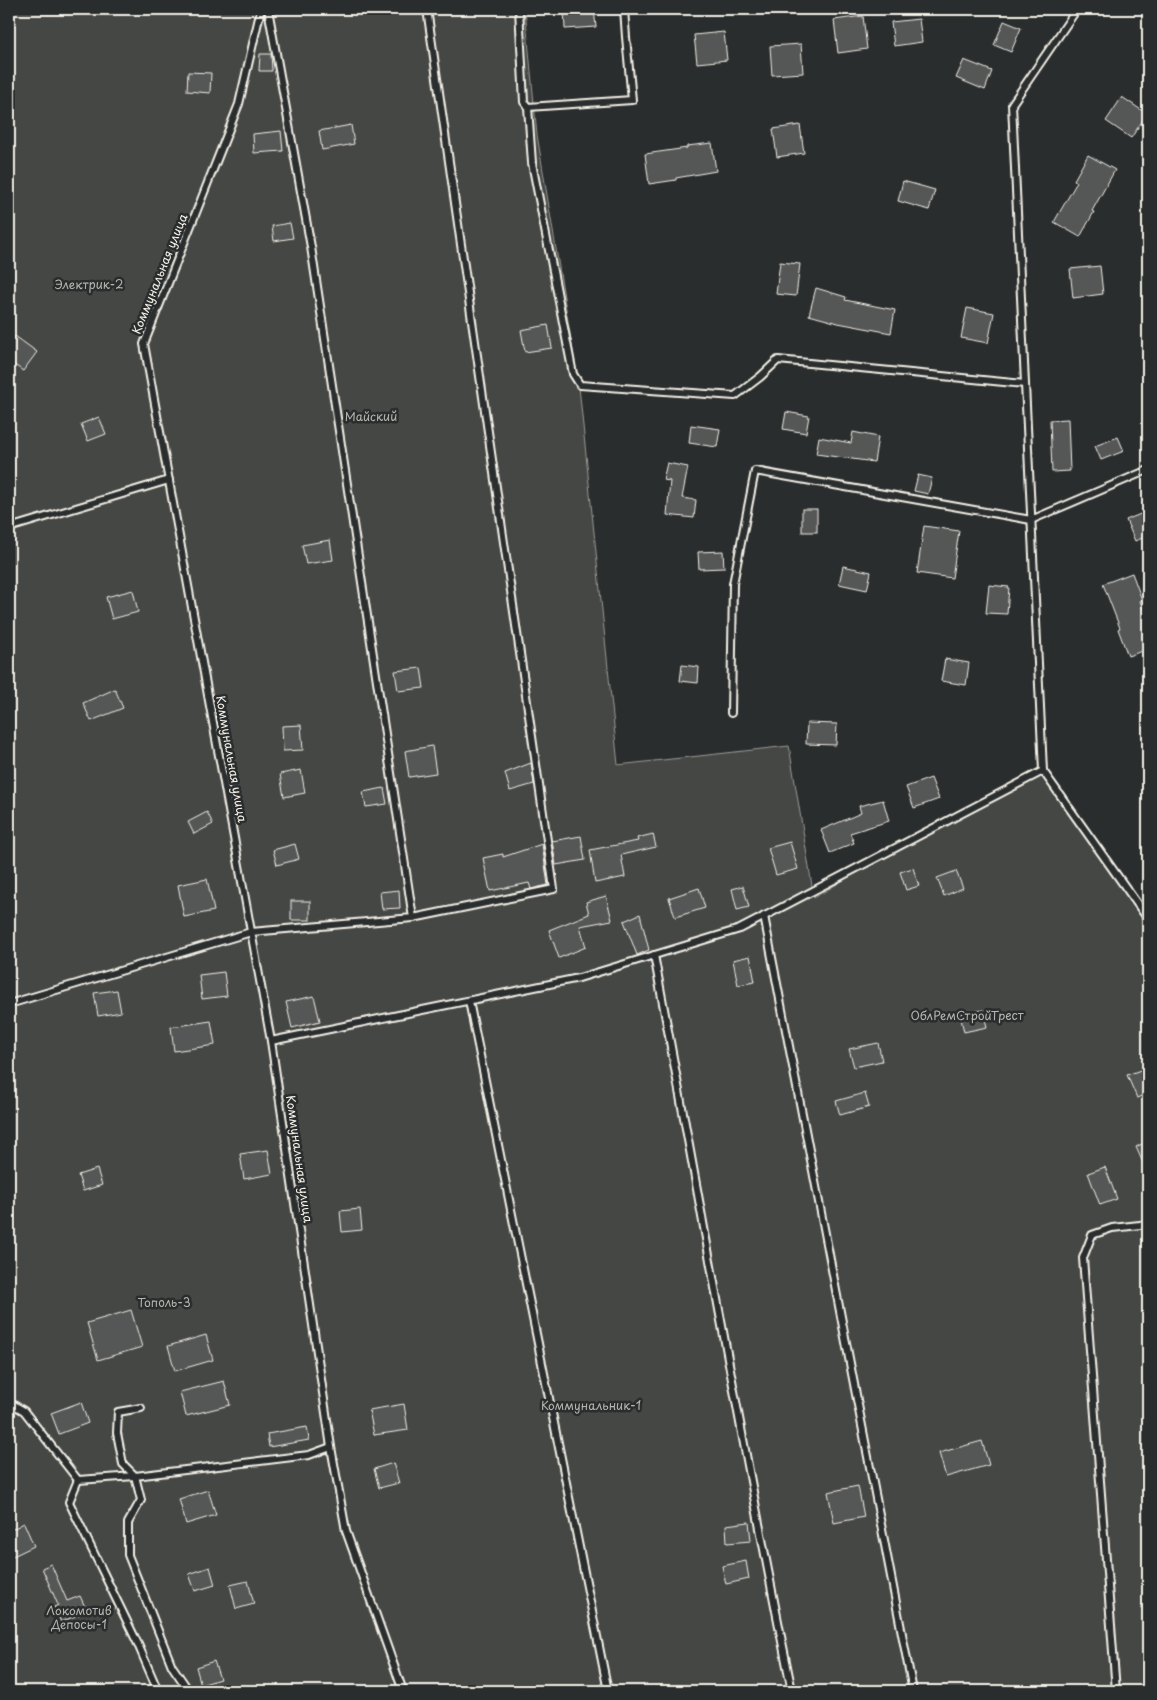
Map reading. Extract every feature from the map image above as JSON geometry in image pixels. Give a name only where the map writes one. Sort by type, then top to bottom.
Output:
[{"type":"lane","name":"Коммунальная улица","points":[[261,9],[239,104],[144,344],[271,1041],[331,1447],[346,1531],[404,1691]]},
{"type":"lane","points":[[268,9],[311,247],[413,918]]},
{"type":"lane","points":[[9,1004],[251,932],[413,918],[554,889],[427,9]]},
{"type":"lane","points":[[519,9],[524,102],[528,107],[534,173],[573,374],[580,385],[735,396],[778,360],[1025,384]]},
{"type":"lane","points":[[528,107],[632,100],[624,9]]},
{"type":"lane","points":[[1077,9],[1012,104],[1043,771],[1148,918]]},
{"type":"lane","points":[[731,712],[733,584],[756,471],[1031,520],[1148,470]]},
{"type":"lane","points":[[9,528],[169,480]]},
{"type":"lane","points":[[271,1041],[578,978],[740,929],[1043,771]]},
{"type":"lane","points":[[764,916],[913,1691]]},
{"type":"lane","points":[[654,956],[698,1189],[735,1401],[792,1691]]},
{"type":"lane","points":[[469,1001],[608,1691]]},
{"type":"lane","points":[[1116,1691],[1083,1258],[1092,1235],[1112,1228],[1148,1223]]},
{"type":"lane","points":[[9,1402],[24,1411],[78,1480]]},
{"type":"lane","points":[[141,1408],[118,1412],[117,1433],[123,1464],[135,1476],[141,1500],[128,1523],[128,1555],[172,1666],[185,1685]]},
{"type":"lane","points":[[78,1480],[135,1476],[309,1455],[331,1447]]},
{"type":"lane","points":[[78,1480],[70,1502],[137,1642],[158,1691]]},
{"type":"green space","points":[[9,9],[525,9],[537,135],[579,387],[618,765],[789,746],[814,898],[914,837],[1043,771],[1148,919],[1148,1691],[9,1691]]},
{"type":"building","points":[[564,9],[594,9],[596,27],[565,29]]},
{"type":"building","points":[[863,16],[867,49],[838,53],[834,20]]},
{"type":"building","points":[[919,19],[922,42],[894,46],[891,22]]},
{"type":"building","points":[[1004,21],[1021,28],[1011,52],[994,45]]},
{"type":"building","points":[[724,32],[727,60],[697,63],[694,35]]},
{"type":"building","points":[[801,44],[803,73],[772,75],[770,46]]},
{"type":"building","points":[[260,54],[271,54],[272,71],[259,71]]},
{"type":"building","points":[[964,60],[992,71],[985,90],[956,78]]},
{"type":"building","points":[[188,72],[211,73],[210,93],[187,91]]},
{"type":"building","points":[[1122,97],[1147,114],[1131,138],[1106,121]]},
{"type":"building","points":[[351,125],[354,144],[322,150],[319,131]]},
{"type":"building","points":[[800,125],[804,153],[777,157],[773,129]]},
{"type":"building","points":[[281,131],[283,151],[254,153],[253,134]]},
{"type":"building","points":[[712,143],[716,171],[649,184],[645,154]]},
{"type":"building","points":[[1088,155],[1115,170],[1080,237],[1054,222],[1077,182],[1074,180]]},
{"type":"building","points":[[903,181],[935,190],[929,210],[898,201]]},
{"type":"building","points":[[290,223],[293,238],[274,241],[272,226]]},
{"type":"building","points":[[780,262],[800,264],[796,296],[776,294]]},
{"type":"building","points":[[1100,266],[1103,294],[1073,298],[1070,269]]},
{"type":"building","points":[[816,288],[846,297],[845,300],[895,310],[891,333],[838,323],[809,315]]},
{"type":"building","points":[[967,308],[994,313],[988,343],[961,338]]},
{"type":"building","points":[[548,325],[552,348],[525,352],[521,330]]},
{"type":"building","points":[[15,336],[37,352],[23,371],[9,361],[9,344]]},
{"type":"building","points":[[786,412],[809,416],[806,433],[783,429]]},
{"type":"building","points":[[99,417],[106,434],[88,441],[81,424]]},
{"type":"building","points":[[1068,419],[1070,471],[1052,472],[1050,420]]},
{"type":"building","points":[[691,425],[720,429],[717,447],[689,443]]},
{"type":"building","points":[[853,432],[878,437],[874,462],[816,454],[819,437],[851,443]]},
{"type":"building","points":[[1118,437],[1124,451],[1101,460],[1095,446]]},
{"type":"building","points":[[667,463],[688,467],[682,498],[696,500],[694,518],[667,515],[670,481],[663,480]]},
{"type":"building","points":[[918,475],[932,478],[928,494],[914,491]]},
{"type":"building","points":[[802,509],[817,509],[817,532],[802,532]]},
{"type":"building","points":[[1143,513],[1148,528],[1148,536],[1135,541],[1126,520]]},
{"type":"building","points":[[924,526],[959,531],[952,578],[917,573]]},
{"type":"building","points":[[330,540],[333,560],[306,564],[302,545]]},
{"type":"building","points":[[723,551],[724,568],[699,569],[698,552]]},
{"type":"building","points":[[843,566],[871,572],[867,590],[839,584]]},
{"type":"building","points":[[1132,573],[1148,623],[1148,649],[1128,656],[1118,629],[1120,628],[1103,584]]},
{"type":"building","points":[[989,585],[1009,587],[1007,614],[986,613]]},
{"type":"building","points":[[133,590],[138,612],[112,619],[106,597]]},
{"type":"building","points":[[945,659],[969,663],[966,685],[941,681]]},
{"type":"building","points":[[682,665],[699,667],[698,683],[680,681]]},
{"type":"building","points":[[421,668],[424,688],[398,691],[395,671]]},
{"type":"building","points":[[115,689],[123,708],[91,721],[83,703]]},
{"type":"building","points":[[807,723],[837,724],[836,745],[806,744]]},
{"type":"building","points":[[301,725],[303,750],[283,751],[282,726]]},
{"type":"building","points":[[432,746],[436,773],[409,777],[405,751]]},
{"type":"building","points":[[531,763],[534,784],[510,791],[505,773]]},
{"type":"building","points":[[301,770],[305,793],[284,797],[280,774]]},
{"type":"building","points":[[931,778],[939,799],[914,808],[906,787]]},
{"type":"building","points":[[384,788],[387,804],[366,807],[363,792]]},
{"type":"building","points":[[883,800],[889,821],[850,833],[854,843],[830,853],[821,830],[861,813],[859,806]]},
{"type":"building","points":[[207,812],[213,824],[194,834],[188,822]]},
{"type":"building","points":[[653,834],[656,847],[621,855],[625,877],[595,883],[590,850],[638,841],[637,838]]},
{"type":"building","points":[[581,836],[585,860],[556,865],[552,841]]},
{"type":"building","points":[[790,842],[798,869],[776,875],[768,848]]},
{"type":"building","points":[[295,844],[299,859],[277,865],[273,850]]},
{"type":"building","points":[[542,844],[548,885],[531,889],[529,883],[490,891],[483,858],[503,854],[503,857]]},
{"type":"building","points":[[913,868],[919,886],[906,890],[900,872]]},
{"type":"building","points":[[956,871],[963,888],[944,896],[937,878]]},
{"type":"building","points":[[207,879],[214,911],[184,917],[178,885]]},
{"type":"building","points":[[743,886],[749,907],[737,910],[732,889]]},
{"type":"building","points":[[699,888],[705,908],[675,917],[669,898]]},
{"type":"building","points":[[399,890],[400,908],[382,909],[380,892]]},
{"type":"building","points":[[606,896],[612,920],[580,926],[586,947],[559,958],[549,930],[589,914],[586,902]]},
{"type":"building","points":[[291,901],[310,901],[310,920],[291,920]]},
{"type":"building","points":[[640,914],[649,950],[637,955],[624,921]]},
{"type":"building","points":[[750,956],[755,982],[738,985],[733,960]]},
{"type":"building","points":[[224,972],[227,996],[202,999],[199,975]]},
{"type":"building","points":[[117,990],[121,1012],[98,1016],[94,993]]},
{"type":"building","points":[[314,996],[320,1021],[292,1028],[286,1002]]},
{"type":"building","points":[[983,1010],[987,1027],[964,1032],[960,1014]]},
{"type":"building","points":[[211,1021],[215,1045],[174,1051],[171,1027]]},
{"type":"building","points":[[878,1043],[882,1061],[854,1067],[849,1049]]},
{"type":"building","points":[[1146,1068],[1148,1074],[1148,1093],[1137,1098],[1127,1075]]},
{"type":"building","points":[[865,1093],[869,1107],[840,1115],[836,1101]]},
{"type":"building","points":[[1148,1141],[1148,1174],[1136,1147]]},
{"type":"building","points":[[268,1150],[272,1174],[244,1179],[240,1154]]},
{"type":"building","points":[[1105,1167],[1117,1199],[1100,1205],[1088,1173]]},
{"type":"building","points":[[97,1169],[102,1185],[83,1191],[78,1175]]},
{"type":"building","points":[[360,1209],[362,1230],[342,1232],[340,1211]]},
{"type":"building","points":[[131,1310],[142,1347],[98,1360],[87,1323]]},
{"type":"building","points":[[206,1335],[213,1360],[175,1371],[168,1346]]},
{"type":"building","points":[[224,1381],[230,1405],[186,1416],[180,1392]]},
{"type":"building","points":[[81,1402],[88,1423],[59,1434],[51,1413]]},
{"type":"building","points":[[404,1404],[408,1430],[374,1435],[369,1410]]},
{"type":"building","points":[[307,1427],[309,1440],[269,1447],[267,1434]]},
{"type":"building","points":[[982,1441],[989,1465],[946,1477],[939,1453]]},
{"type":"building","points":[[393,1463],[399,1483],[379,1488],[374,1469]]},
{"type":"building","points":[[858,1486],[864,1517],[834,1523],[828,1492]]},
{"type":"building","points":[[208,1490],[216,1515],[186,1524],[179,1499]]},
{"type":"building","points":[[749,1522],[751,1541],[727,1543],[726,1525]]},
{"type":"building","points":[[24,1523],[34,1546],[9,1558],[9,1531]]},
{"type":"building","points":[[746,1561],[749,1579],[726,1584],[722,1566]]},
{"type":"building","points":[[51,1564],[67,1601],[80,1596],[87,1611],[61,1622],[54,1607],[58,1605],[42,1568]]},
{"type":"building","points":[[210,1567],[215,1585],[195,1591],[189,1574]]},
{"type":"building","points":[[248,1581],[254,1604],[236,1609],[230,1585]]},
{"type":"building","points":[[214,1661],[220,1679],[201,1685],[196,1667]]},
{"type":"park label","name":"Электрик-2","points":[[89,285]]},
{"type":"park label","name":"Майский","points":[[371,417]]},
{"type":"park label","name":"ОблРемСтройТрест","points":[[967,1016]]},
{"type":"park label","name":"Тополь-3","points":[[164,1303]]},
{"type":"park label","name":"Коммунальник-1","points":[[591,1406]]},
{"type":"park label","name":"Локомотив Депосы-1","points":[[79,1618]]}]
